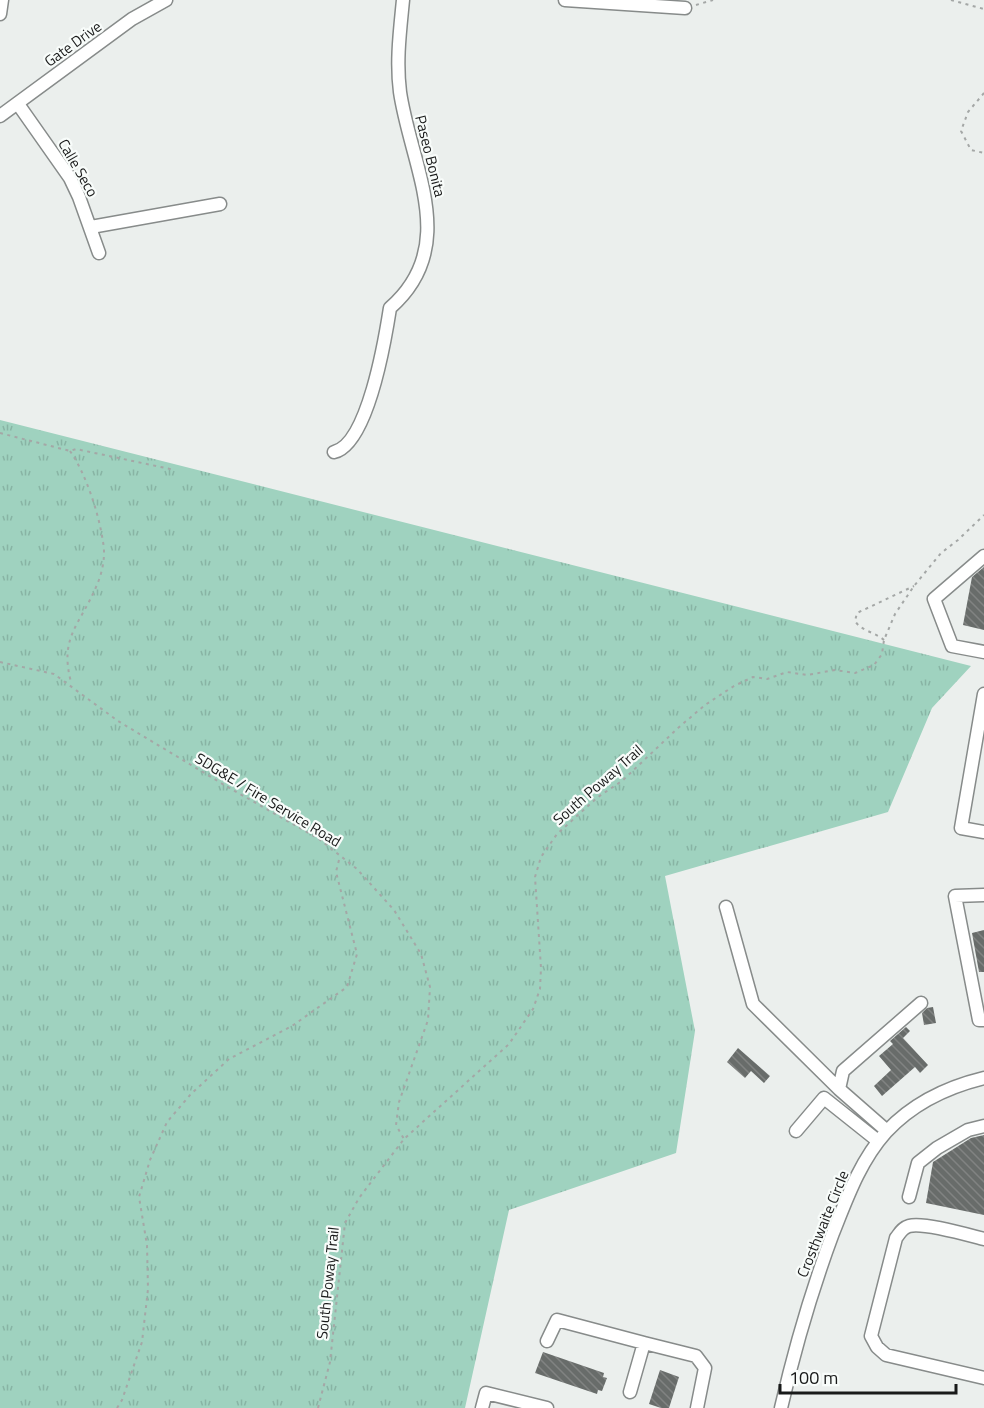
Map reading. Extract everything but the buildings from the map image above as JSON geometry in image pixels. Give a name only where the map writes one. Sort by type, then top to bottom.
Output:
[{"type":"street","points":[[0,15],[2,0]]},
{"type":"street","name":"Gate Drive","points":[[0,116],[132,19],[166,0]]},
{"type":"street","name":"Paseo Bonita","points":[[334,452],[342,450],[347,444],[364,416],[385,340],[390,308],[406,293],[416,277],[425,249],[428,228],[427,205],[406,123],[399,80],[398,55],[403,0]]},
{"type":"street","points":[[565,0],[685,8]]},
{"type":"street","name":"Calle Seco","points":[[18,104],[70,178],[91,227],[99,253]]},
{"type":"street","points":[[91,227],[220,204]]},
{"type":"street","points":[[984,556],[934,599],[952,646],[984,652]]},
{"type":"street","points":[[984,694],[961,828],[984,832]]},
{"type":"street","points":[[984,895],[954,896],[980,1020],[984,1020]]},
{"type":"street","points":[[726,908],[753,1004],[839,1089],[887,1131]]},
{"type":"street","points":[[839,1089],[843,1071],[921,1003]]},
{"type":"street","name":"Crosthwaite Circle","points":[[781,1408],[795,1347],[821,1266],[852,1184],[878,1141],[925,1100],[966,1082],[984,1078]]},
{"type":"street","points":[[796,1131],[824,1098],[878,1141]]},
{"type":"street","points":[[909,1197],[918,1163],[937,1148],[968,1130],[984,1126]]},
{"type":"street","points":[[984,1239],[925,1226],[912,1225],[903,1229],[896,1238],[871,1336],[877,1347],[886,1355],[984,1378]]},
{"type":"street","points":[[547,1341],[557,1320],[696,1356],[705,1368],[697,1408]]},
{"type":"street","points":[[630,1392],[644,1343]]},
{"type":"street","points":[[482,1408],[486,1393],[547,1408]]},
{"type":"path","points":[[685,8],[712,0]]},
{"type":"path","points":[[951,0],[984,9]]},
{"type":"path","points":[[984,93],[968,112],[961,131],[972,150],[984,153]]},
{"type":"path","points":[[0,433],[70,451],[81,469],[104,543],[104,563],[97,585],[74,626],[67,648],[67,669],[71,682]]},
{"type":"path","points":[[70,451],[75,448],[175,470]]},
{"type":"path","name":"South Poway Trail","points":[[318,1408],[330,1362],[345,1223],[359,1198],[404,1138],[510,1044],[532,1009],[540,989],[542,968],[536,877],[541,856],[557,834],[598,796],[622,781],[705,705],[734,686],[753,677],[767,679],[787,672],[807,675],[835,670],[855,673],[874,665],[882,654],[884,640],[895,614],[914,586],[941,553],[984,515]]},
{"type":"path","points":[[884,640],[876,633],[859,627],[855,621],[857,613],[914,586]]},
{"type":"path","name":"SDG&E / Fire Service Road","points":[[0,662],[54,674],[118,721],[319,839],[357,869],[394,910],[421,954],[430,987],[428,1020],[399,1102],[396,1125],[404,1138]]},
{"type":"path","points":[[117,1408],[122,1400],[142,1342],[148,1289],[147,1245],[138,1197],[150,1160],[167,1122],[191,1094],[229,1059],[292,1026],[347,987],[357,954],[336,873],[340,856]]},
{"type":"green space","points":[[0,420],[971,666],[932,708],[888,812],[665,876],[695,1031],[676,1153],[509,1210],[465,1408],[0,1408]]}]
